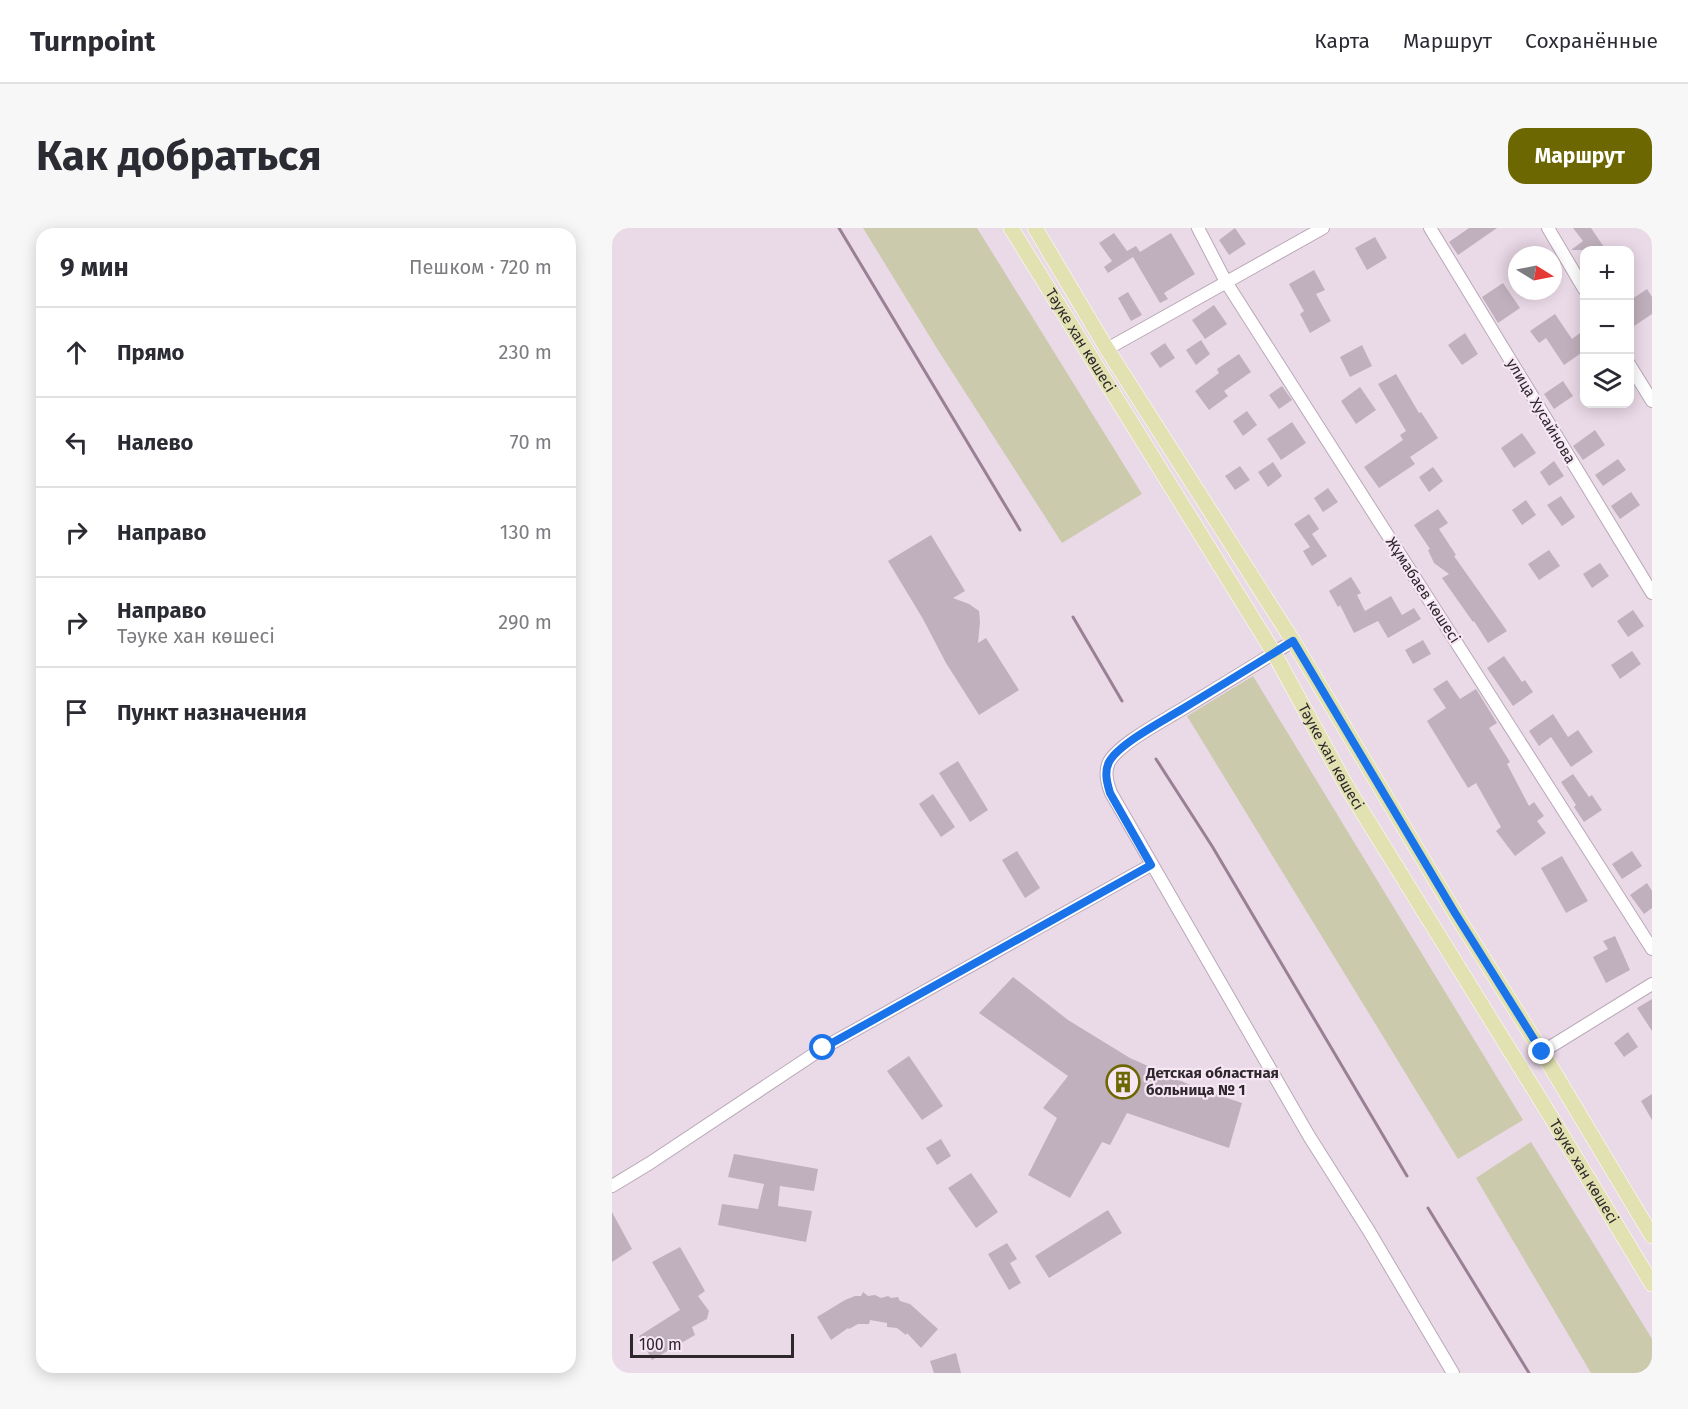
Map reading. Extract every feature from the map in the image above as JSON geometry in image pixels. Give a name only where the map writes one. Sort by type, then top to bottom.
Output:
[{"type":"main road","name":"Тәуке хан көшесі","points":[[1011,228],[1274,653],[1347,787],[1652,1284]]},
{"type":"main road","name":"Тәуке хан көшесі","points":[[1035,228],[1107,349],[1293,641],[1455,913],[1542,1052],[1652,1236]]},
{"type":"street","name":"Жұмабаев көшесі","points":[[1198,228],[1226,282],[1652,949]]},
{"type":"street","points":[[1107,349],[1323,228]]},
{"type":"street","name":"улица Хусайнова","points":[[1430,228],[1652,593]]},
{"type":"street","points":[[1548,228],[1580,282]]},
{"type":"street","points":[[1634,372],[1652,401]]},
{"type":"street","points":[[1293,641],[1118,751],[1106,770],[1107,782],[1110,793],[1151,865],[1309,1136],[1369,1231],[1453,1373]]},
{"type":"street","points":[[612,1186],[823,1048],[1151,865]]},
{"type":"street","points":[[1542,1052],[1652,984]]},
{"type":"green space","points":[[863,228],[977,228],[1142,494],[1062,543]]},
{"type":"green space","points":[[1253,676],[1523,1120],[1458,1159],[1187,716]]},
{"type":"green space","points":[[1531,1142],[1652,1339],[1652,1373],[1591,1373],[1476,1178]]},
{"type":"building","points":[[1235,228],[1246,244],[1229,255],[1219,240]]},
{"type":"building","points":[[1469,228],[1497,228],[1458,255],[1449,242]]},
{"type":"building","points":[[1573,228],[1591,228],[1603,246],[1580,246],[1580,250],[1571,250],[1583,241]]},
{"type":"building","points":[[1114,233],[1127,251],[1136,246],[1140,252],[1171,233],[1195,274],[1164,293],[1168,299],[1160,303],[1133,257],[1108,273],[1104,267],[1112,261],[1099,243]]},
{"type":"building","points":[[1375,237],[1387,258],[1367,270],[1355,248]]},
{"type":"building","points":[[1314,270],[1325,290],[1316,294],[1331,321],[1310,333],[1300,314],[1304,311],[1289,284]]},
{"type":"building","points":[[1503,283],[1508,290],[1508,300],[1515,300],[1520,308],[1498,323],[1482,297]]},
{"type":"building","points":[[1647,289],[1652,297],[1652,314],[1634,326],[1634,300]]},
{"type":"building","points":[[1128,292],[1142,315],[1131,321],[1118,298]]},
{"type":"building","points":[[1214,305],[1227,324],[1205,339],[1192,320]]},
{"type":"building","points":[[1555,314],[1572,339],[1580,333],[1580,354],[1564,365],[1546,338],[1539,343],[1530,331]]},
{"type":"building","points":[[1465,333],[1478,354],[1462,365],[1448,345]]},
{"type":"building","points":[[1201,340],[1210,354],[1196,365],[1186,350]]},
{"type":"building","points":[[1165,343],[1175,358],[1160,368],[1150,353]]},
{"type":"building","points":[[1362,345],[1372,366],[1350,377],[1340,357]]},
{"type":"building","points":[[1239,354],[1251,372],[1224,391],[1228,396],[1209,410],[1195,391],[1219,373],[1217,369]]},
{"type":"building","points":[[1396,374],[1419,413],[1421,412],[1438,438],[1410,457],[1415,464],[1379,488],[1364,467],[1403,440],[1400,435],[1406,431],[1378,384]]},
{"type":"building","points":[[1563,381],[1573,396],[1554,409],[1544,394]]},
{"type":"building","points":[[1282,386],[1292,400],[1279,409],[1269,395]]},
{"type":"building","points":[[1360,387],[1376,410],[1356,424],[1341,401]]},
{"type":"building","points":[[1247,411],[1257,425],[1243,436],[1233,421]]},
{"type":"building","points":[[1292,422],[1306,443],[1281,460],[1267,439]]},
{"type":"building","points":[[1595,430],[1605,445],[1583,460],[1573,446]]},
{"type":"building","points":[[1522,433],[1536,453],[1514,468],[1501,448]]},
{"type":"building","points":[[1618,459],[1626,470],[1603,486],[1595,475]]},
{"type":"building","points":[[1554,461],[1564,476],[1549,486],[1540,472]]},
{"type":"building","points":[[1273,462],[1282,476],[1268,487],[1258,472]]},
{"type":"building","points":[[1240,466],[1250,480],[1235,490],[1225,476]]},
{"type":"building","points":[[1433,467],[1443,481],[1429,492],[1419,477]]},
{"type":"building","points":[[1328,488],[1338,502],[1323,512],[1314,498]]},
{"type":"building","points":[[1631,492],[1640,505],[1620,519],[1611,506]]},
{"type":"building","points":[[1561,496],[1575,517],[1562,526],[1547,505]]},
{"type":"building","points":[[1526,500],[1536,515],[1522,525],[1512,510]]},
{"type":"building","points":[[1438,509],[1448,523],[1439,529],[1456,555],[1454,556],[1507,631],[1488,643],[1442,578],[1449,574],[1434,563],[1428,550],[1430,549],[1414,525]]},
{"type":"building","points":[[1309,514],[1319,529],[1312,534],[1327,556],[1312,566],[1303,551],[1310,547],[1294,524]]},
{"type":"building","points":[[931,535],[965,591],[953,598],[979,611],[978,643],[986,638],[1019,690],[979,715],[946,663],[888,561]]},
{"type":"building","points":[[1549,550],[1560,566],[1539,580],[1528,564]]},
{"type":"building","points":[[1600,563],[1609,576],[1592,588],[1583,574]]},
{"type":"building","points":[[1351,577],[1361,593],[1357,595],[1365,611],[1391,596],[1402,615],[1414,608],[1421,619],[1388,638],[1378,621],[1354,633],[1340,605],[1338,607],[1329,591]]},
{"type":"building","points":[[1633,610],[1644,626],[1628,637],[1617,621]]},
{"type":"building","points":[[1423,640],[1431,654],[1413,664],[1405,650]]},
{"type":"building","points":[[1632,651],[1641,664],[1620,679],[1611,665]]},
{"type":"building","points":[[1504,656],[1522,682],[1525,680],[1533,692],[1513,706],[1487,668]]},
{"type":"building","points":[[1447,680],[1460,699],[1476,689],[1497,723],[1489,728],[1510,762],[1507,764],[1529,806],[1534,802],[1544,816],[1537,821],[1546,833],[1515,856],[1496,831],[1501,827],[1476,783],[1468,788],[1427,721],[1446,708],[1433,689]]},
{"type":"building","points":[[1553,714],[1568,737],[1578,730],[1593,752],[1571,767],[1551,737],[1539,746],[1529,731]]},
{"type":"building","points":[[958,761],[988,810],[970,822],[939,773]]},
{"type":"building","points":[[1573,774],[1589,797],[1592,795],[1602,810],[1584,822],[1561,782]]},
{"type":"building","points":[[933,794],[955,827],[941,837],[919,804]]},
{"type":"building","points":[[1017,851],[1040,888],[1025,898],[1002,860]]},
{"type":"building","points":[[1632,851],[1642,866],[1622,879],[1612,864]]},
{"type":"building","points":[[1562,856],[1588,901],[1566,913],[1541,868]]},
{"type":"building","points":[[1647,883],[1652,891],[1652,908],[1644,914],[1630,895]]},
{"type":"building","points":[[1615,936],[1630,970],[1606,983],[1593,957],[1608,949],[1603,941]]},
{"type":"building","name":"Детская областная больница № 1","points":[[1013,977],[1068,1020],[1130,1058],[1197,1088],[1242,1103],[1229,1148],[1127,1113],[1110,1145],[1102,1142],[1070,1198],[1028,1175],[1057,1118],[1043,1108],[1068,1076],[979,1013]]},
{"type":"building","points":[[1652,999],[1652,1031],[1637,1008]]},
{"type":"building","points":[[1628,1032],[1638,1047],[1624,1057],[1614,1043]]},
{"type":"building","points":[[909,1056],[943,1106],[922,1120],[887,1071]]},
{"type":"building","points":[[1652,1094],[1652,1120],[1641,1101]]},
{"type":"building","points":[[941,1139],[951,1156],[937,1165],[926,1148]]},
{"type":"building","points":[[734,1154],[818,1169],[814,1191],[780,1186],[778,1206],[812,1211],[806,1242],[718,1225],[722,1204],[758,1209],[764,1184],[728,1177]]},
{"type":"building","points":[[971,1173],[998,1212],[976,1228],[948,1188]]},
{"type":"building","points":[[1108,1210],[1122,1233],[1049,1278],[1035,1256]]},
{"type":"building","points":[[612,1212],[632,1249],[612,1262]]},
{"type":"building","points":[[1007,1243],[1017,1259],[1010,1263],[1021,1283],[1009,1290],[988,1254]]},
{"type":"building","points":[[680,1247],[705,1291],[698,1296],[709,1311],[707,1319],[692,1327],[695,1335],[652,1360],[639,1336],[680,1310],[652,1262]]},
{"type":"building","points":[[863,1292],[868,1296],[875,1295],[881,1298],[898,1297],[900,1301],[910,1304],[938,1329],[921,1348],[907,1333],[906,1335],[897,1328],[887,1327],[887,1323],[870,1320],[869,1324],[858,1324],[848,1328],[831,1340],[817,1317],[845,1300],[861,1296]]},
{"type":"building","points":[[956,1353],[961,1373],[934,1373],[930,1361]]},
{"type":"waterway","points":[[839,228],[1020,530]]},
{"type":"waterway","points":[[1073,617],[1122,701]]},
{"type":"waterway","points":[[1156,759],[1212,846],[1407,1176]]},
{"type":"waterway","points":[[1428,1208],[1529,1373]]},
{"type":"place","name":"Детская областная больница № 1","points":[[1123,1082]]},
{"type":"route","points":[[823,1048],[1151,865],[1110,793],[1106,770],[1110,761],[1118,751],[1154,727],[1293,641],[1455,913],[1542,1052]]}]
